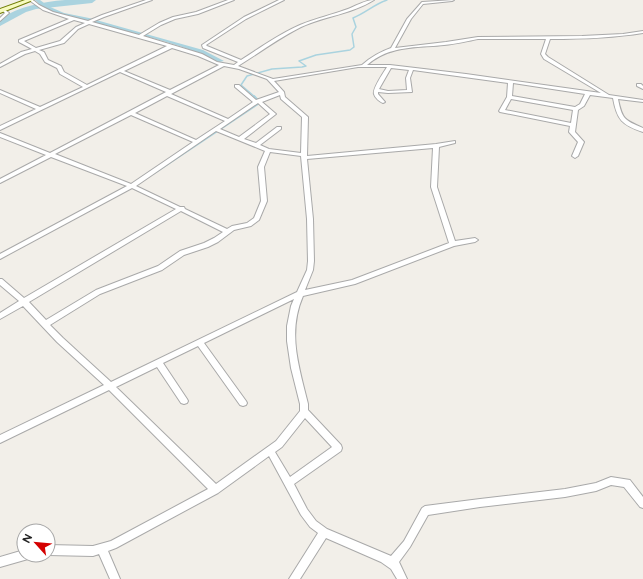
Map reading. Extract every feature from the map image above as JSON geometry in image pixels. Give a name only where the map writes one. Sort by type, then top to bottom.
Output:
[{"type":"main road","points":[[2,11],[33,3]]},
{"type":"street","points":[[0,66],[17,56],[62,42],[74,30],[112,12],[150,0]]},
{"type":"street","points":[[139,37],[160,24],[174,18],[197,13],[231,0]]},
{"type":"street","points":[[242,62],[205,47],[204,45],[245,18],[282,0]]},
{"type":"street","points":[[234,67],[278,38],[309,22],[349,10],[372,0]]},
{"type":"street","points":[[393,48],[409,19],[422,3],[452,0]]},
{"type":"street","points":[[33,3],[53,14],[90,22],[172,46],[200,55],[222,65],[234,67],[273,80],[364,65],[390,66],[511,81],[643,101]]},
{"type":"street","points":[[0,20],[7,13],[2,11]]},
{"type":"street","points":[[73,19],[21,41],[42,53],[45,62],[59,67],[62,73],[87,87]]},
{"type":"street","points":[[364,65],[386,50],[393,48],[443,44],[476,38],[616,37],[643,32]]},
{"type":"street","points":[[549,37],[543,54],[546,58],[607,95]]},
{"type":"street","points":[[0,128],[172,46]]},
{"type":"street","points":[[0,181],[222,65]]},
{"type":"street","points":[[383,102],[376,94],[376,90],[390,66]]},
{"type":"street","points":[[376,90],[388,92],[410,91],[408,78],[411,69]]},
{"type":"street","points":[[121,71],[227,120]]},
{"type":"street","points":[[56,550],[93,551],[102,549],[215,490],[279,444],[297,423],[304,411],[304,404],[295,368],[291,341],[291,326],[299,294],[310,270],[311,260],[310,219],[304,156],[305,117],[283,98],[282,93],[269,79]]},
{"type":"street","points":[[511,81],[509,97],[502,112],[573,125]]},
{"type":"street","points":[[237,86],[273,114],[240,139]]},
{"type":"street","points":[[0,91],[41,109]]},
{"type":"street","points":[[0,257],[132,186],[227,120],[257,102],[282,93]]},
{"type":"street","points":[[509,97],[576,109],[582,106],[588,93]]},
{"type":"street","points":[[615,97],[619,116],[624,122],[643,130]]},
{"type":"street","points":[[575,156],[581,142],[572,132],[576,109]]},
{"type":"street","points":[[131,113],[196,142]]},
{"type":"street","points":[[257,145],[279,128]]},
{"type":"street","points":[[215,129],[268,150],[304,156],[436,146],[453,142]]},
{"type":"street","points":[[0,135],[132,186],[182,208],[227,231]]},
{"type":"street","points":[[436,146],[434,187],[453,244]]},
{"type":"street","points":[[45,324],[98,292],[160,268],[182,253],[216,240],[232,228],[249,225],[257,219],[264,201],[261,167],[268,150]]},
{"type":"street","points":[[0,316],[182,208]]},
{"type":"street","points":[[0,439],[299,294],[353,282],[453,244],[475,240]]},
{"type":"street","points":[[0,281],[24,302],[60,340],[109,385],[215,490]]},
{"type":"street","points":[[199,342],[243,403]]},
{"type":"street","points":[[158,362],[184,401]]},
{"type":"street","points":[[288,483],[338,448],[304,411]]},
{"type":"street","points":[[270,450],[308,518],[324,532],[385,558],[395,565],[402,579]]},
{"type":"street","points":[[392,563],[408,544],[424,511],[480,503],[566,494],[596,487],[611,481],[627,483],[643,504]]},
{"type":"street","points":[[294,579],[324,532]]},
{"type":"street","points":[[102,549],[115,579]]},
{"type":"street","points":[[0,562],[16,557]]},
{"type":"waterway","points":[[37,0],[46,7],[63,14],[87,19],[201,51],[221,61]]},
{"type":"waterway","points":[[0,23],[23,10],[34,7],[56,3],[92,0]]},
{"type":"waterway","points":[[255,97],[241,85],[247,76],[272,69],[306,66],[299,61],[316,55],[350,50],[354,47],[352,34],[356,27],[353,18],[387,0]]},
{"type":"waterway","points":[[153,174],[258,104],[255,97]]}]
